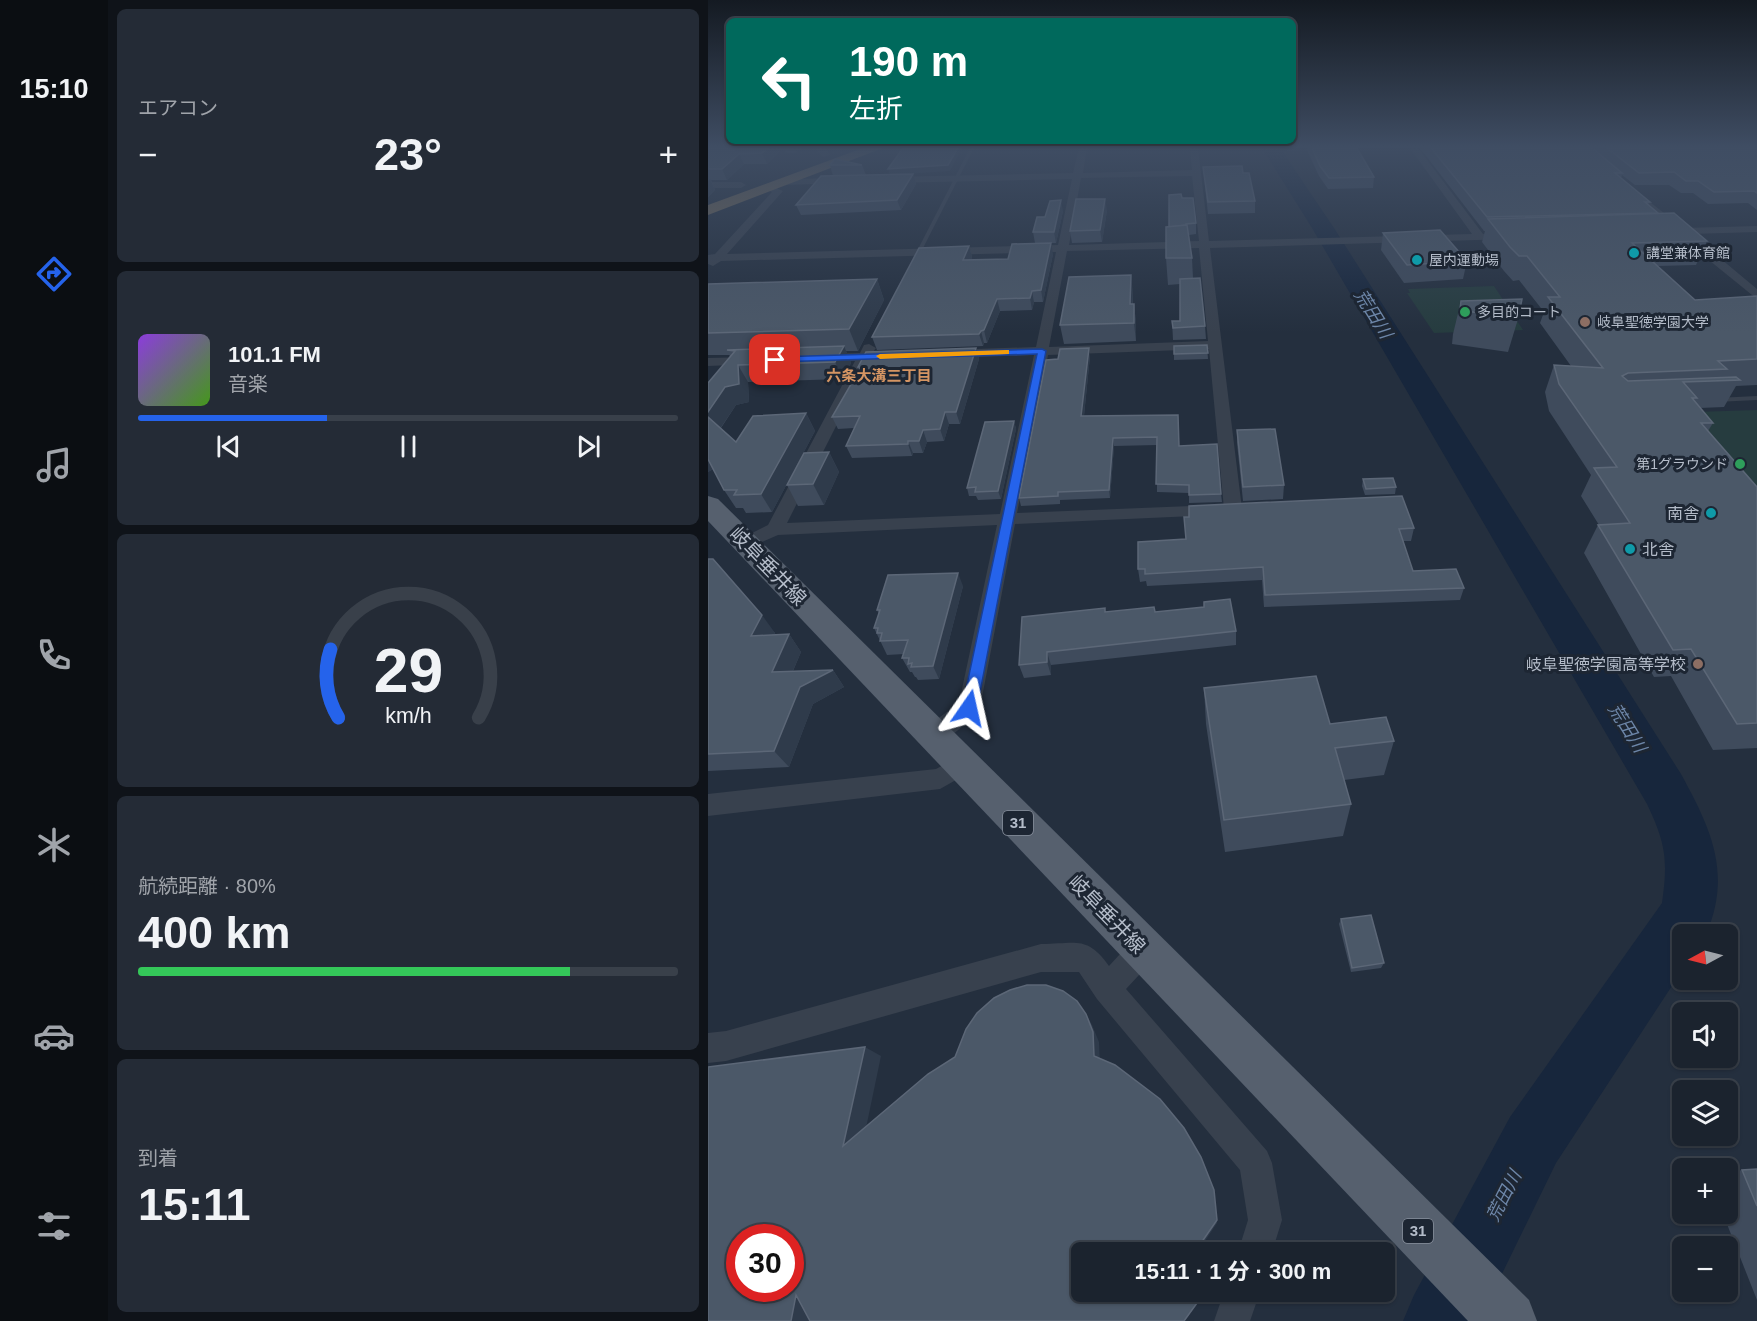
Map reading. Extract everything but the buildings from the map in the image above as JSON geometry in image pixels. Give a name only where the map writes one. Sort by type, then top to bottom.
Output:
[{"type":"main road","name":"岐阜垂井線","points":[[708,505],[761,536],[933,735],[1142,951],[1508,1321]]},
{"type":"street","points":[[708,267],[713,257],[760,210]]},
{"type":"street","points":[[933,735],[969,708],[1071,210]]},
{"type":"street","points":[[1201,210],[1233,509]]},
{"type":"street","points":[[1459,210],[1480,237]]},
{"type":"street","points":[[1654,210],[1757,295]]},
{"type":"street","points":[[1658,232],[1757,230]]},
{"type":"street","points":[[713,257],[916,257],[1063,247],[1527,236]]},
{"type":"street","points":[[761,536],[875,336]]},
{"type":"street","points":[[935,355],[1216,345]]},
{"type":"street","points":[[808,359],[900,356]]},
{"type":"street","points":[[708,362],[764,360]]},
{"type":"street","points":[[761,536],[1008,519],[1256,508]]},
{"type":"street","points":[[708,805],[940,779],[962,765]]},
{"type":"street","points":[[1107,989],[1142,951]]},
{"type":"street","points":[[708,1048],[726,1046],[1041,958],[1086,958],[1107,989],[1256,1163],[1266,1220],[1258,1242]]},
{"type":"street","points":[[1232,1321],[1239,1302]]},
{"type":"lane","points":[[916,257],[940,210]]},
{"type":"lane","points":[[1710,400],[1757,398]]},
{"type":"green space","name":"多目的コート","points":[[1494,286],[1523,330],[1434,333],[1407,293],[1410,293],[1408,289]]},
{"type":"green space","name":"第1グラウンド","points":[[1757,410],[1757,506],[1694,412]]},
{"type":"waterway","name":"荒田川","points":[[1311,210],[1664,789],[1685,830],[1693,865],[1688,913],[1533,1140],[1440,1321]]},
{"type":"slow traffic","points":[[880,356],[1006,352]]},
{"type":"place","name":"講堂兼体育館","points":[[1634,253]]},
{"type":"place","name":"屋内運動場","points":[[1417,260]]},
{"type":"place","name":"多目的コート","points":[[1465,312]]},
{"type":"place","name":"岐阜聖徳学園大学","points":[[1585,322]]},
{"type":"place","name":"第1グラウンド","points":[[1740,464]]},
{"type":"place","name":"南舎","points":[[1711,513]]},
{"type":"place","name":"北舎","points":[[1630,549]]},
{"type":"place","name":"岐阜聖徳学園高等学校","points":[[1698,664]]},
{"type":"district","name":"六条大溝三丁目","points":[[879,376]]},
{"type":"route","points":[[775,360],[1042,351],[969,708]]}]
